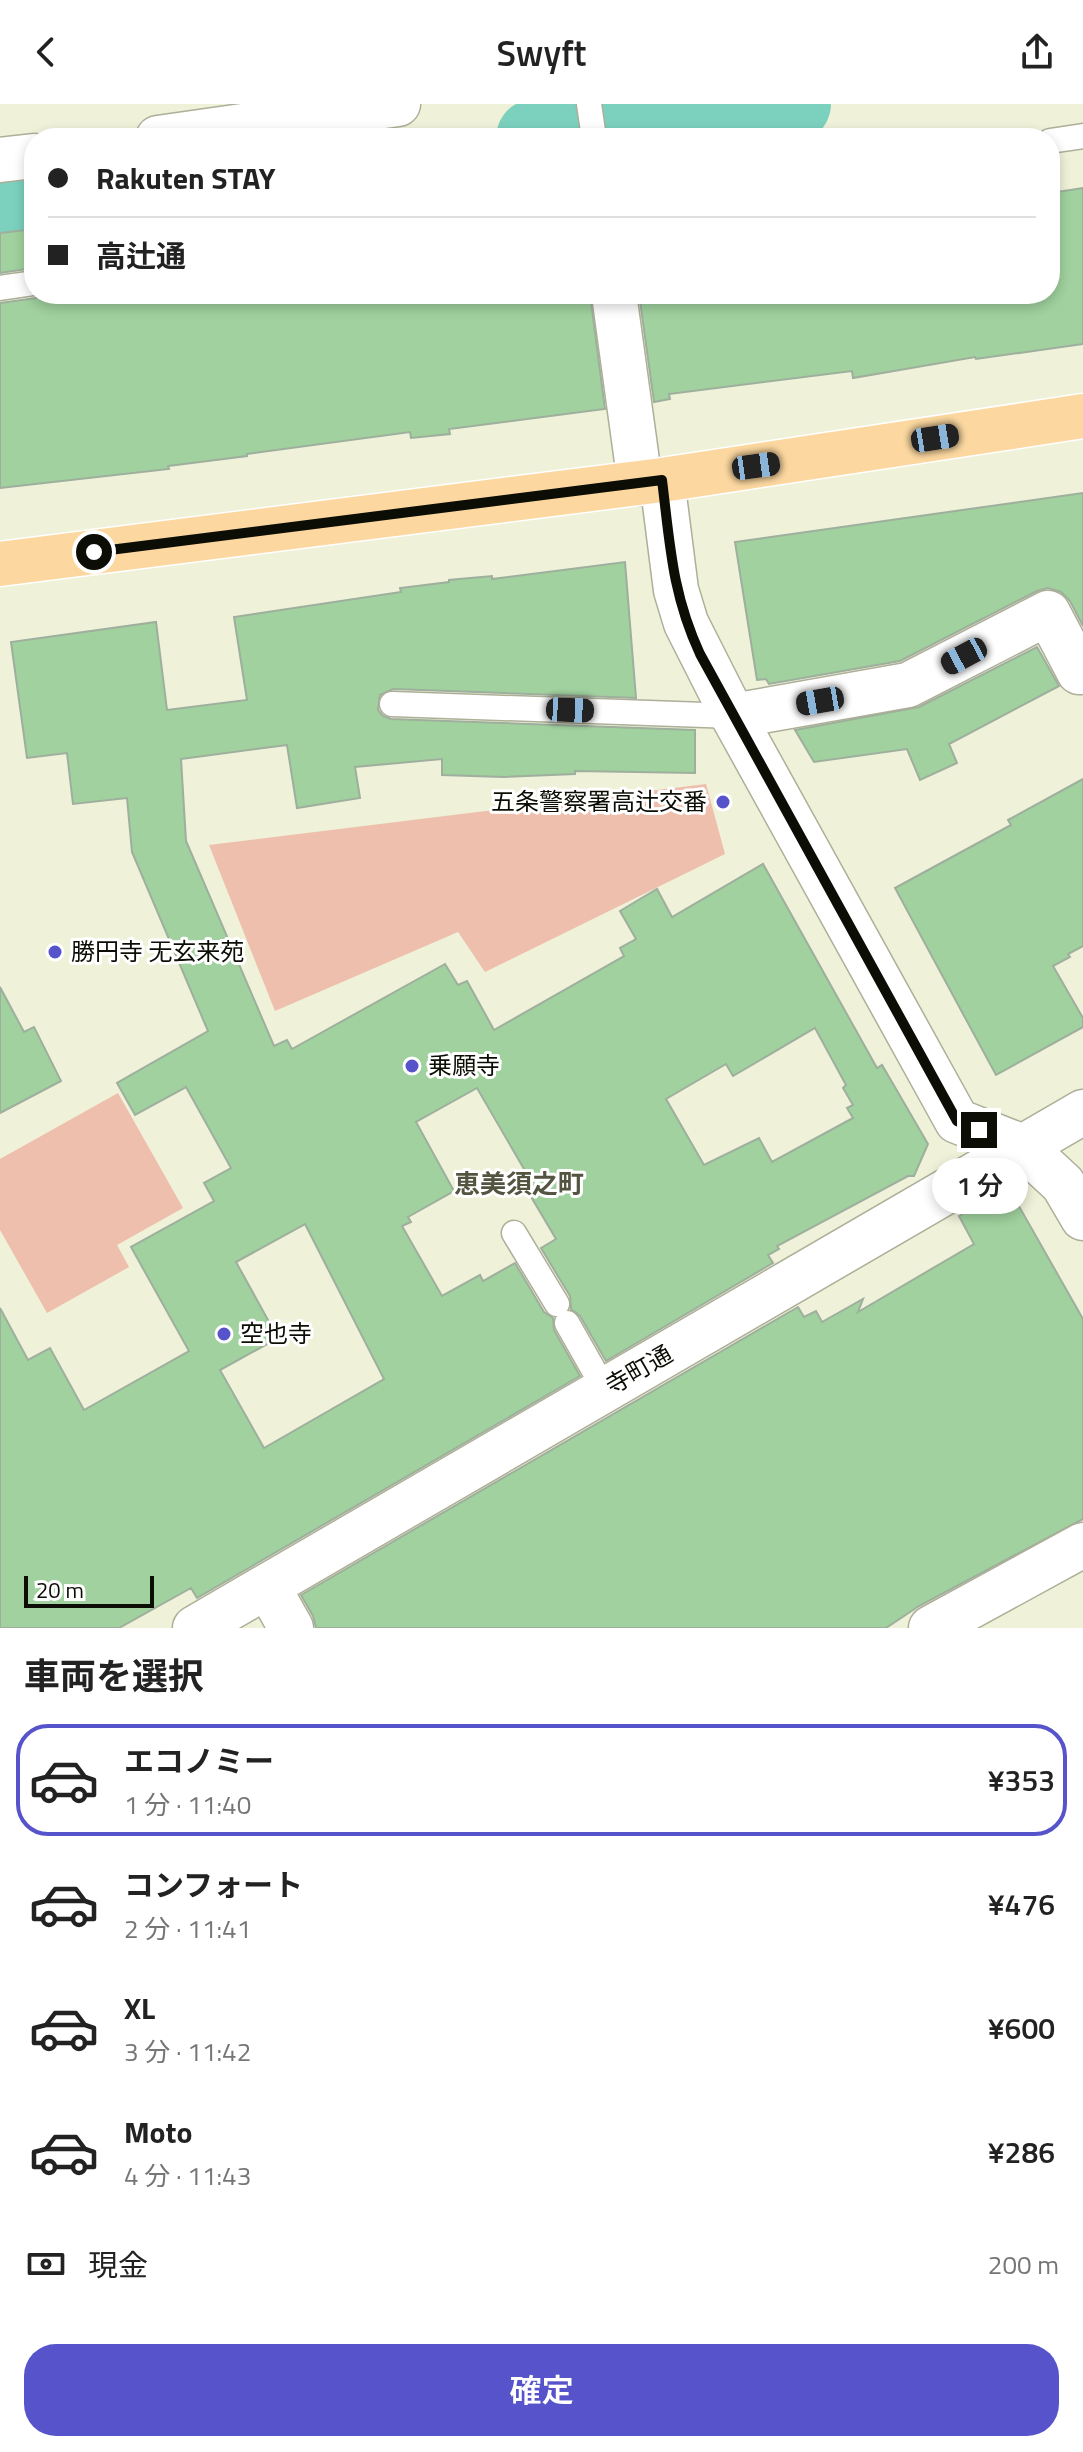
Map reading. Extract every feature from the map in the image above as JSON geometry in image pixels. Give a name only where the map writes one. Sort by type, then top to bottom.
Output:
[{"type":"main road","points":[[0,564],[651,481],[1083,416]]},
{"type":"street","points":[[229,128],[398,104]]},
{"type":"street","points":[[0,160],[24,157]]},
{"type":"street","points":[[616,304],[651,481],[676,590],[691,634],[733,716],[957,1121],[1023,1147],[1063,1184],[1083,1218]]},
{"type":"street","points":[[733,716],[908,685],[1048,613],[1079,672],[1083,669]]},
{"type":"street","name":"寺町通","points":[[195,1628],[1083,1112]]},
{"type":"street","points":[[931,1628],[1083,1545]]},
{"type":"street","points":[[268,1587],[291,1628]]},
{"type":"lane","points":[[590,106],[593,128]]},
{"type":"lane","points":[[1060,139],[1083,136]]},
{"type":"lane","points":[[0,288],[24,284]]},
{"type":"lane","points":[[392,704],[733,716]]},
{"type":"lane","points":[[514,1233],[605,1390]]},
{"type":"shaded area","points":[[706,784],[725,854],[485,972],[458,932],[275,1011],[209,845]]},
{"type":"shaded area","points":[[118,1093],[183,1208],[117,1245],[129,1267],[47,1313],[0,1230],[0,1159]]},
{"type":"building","points":[[1083,188],[1083,344],[975,357],[853,378],[852,371],[669,394],[670,399],[654,402],[640,304],[1060,304],[1060,191]]},
{"type":"building","points":[[24,230],[24,269],[0,273],[0,233]]},
{"type":"building","points":[[24,300],[24,304],[591,304],[605,409],[449,429],[450,434],[411,438],[410,432],[168,466],[169,469],[0,488],[0,303]]},
{"type":"building","points":[[1083,493],[1083,626],[1070,601],[1061,592],[1048,588],[900,661],[769,684],[766,679],[757,680],[735,542]]},
{"type":"building","points":[[625,562],[636,698],[393,689],[380,695],[378,710],[383,716],[391,719],[695,730],[695,773],[575,771],[575,774],[503,777],[442,775],[442,759],[355,767],[360,798],[297,808],[287,745],[181,759],[186,841],[274,1046],[287,1040],[292,1049],[445,964],[458,985],[467,981],[494,1030],[624,956],[620,948],[636,939],[620,911],[657,889],[672,917],[763,864],[877,1068],[882,1065],[928,1144],[914,1176],[908,1176],[777,1246],[779,1249],[768,1255],[773,1263],[606,1361],[580,1316],[571,1309],[570,1296],[541,1248],[556,1239],[517,1173],[524,1169],[477,1088],[416,1122],[454,1191],[408,1217],[411,1222],[402,1226],[442,1296],[480,1275],[483,1281],[515,1263],[544,1312],[553,1318],[554,1330],[580,1376],[197,1598],[191,1588],[119,1628],[0,1628],[0,1308],[28,1360],[50,1348],[84,1410],[189,1351],[131,1247],[214,1201],[204,1183],[231,1168],[186,1087],[135,1115],[117,1083],[208,1031],[132,852],[127,798],[73,804],[67,753],[27,758],[11,642],[156,622],[167,710],[247,700],[234,617],[401,592],[400,588],[449,580],[492,576],[492,579]],"holes":[[[815,1028],[846,1085],[843,1088],[853,1105],[847,1108],[853,1118],[772,1162],[759,1138],[704,1165],[666,1099],[726,1064],[733,1076]],[[305,1224],[384,1379],[264,1448],[220,1370],[278,1338],[236,1262]]]},
{"type":"building","points":[[1037,647],[1059,686],[949,744],[957,763],[920,780],[907,749],[814,762],[795,730],[919,707]]},
{"type":"building","points":[[1083,779],[1083,946],[1053,966],[1083,1018],[1083,1027],[996,1075],[895,888],[1011,825],[1008,820]]},
{"type":"building","points":[[0,987],[24,1032],[34,1027],[61,1081],[0,1113]]},
{"type":"building","points":[[1008,1187],[1083,1319],[1083,1519],[919,1606],[886,1628],[316,1628],[301,1595],[798,1307],[804,1317],[816,1311],[822,1322],[863,1299],[858,1312],[974,1244],[959,1216]]},
{"type":"waterway","points":[[611,128],[792,104]]},
{"type":"waterway","points":[[0,209],[24,205]]},
{"type":"place","name":"五条警察署高辻交番","points":[[723,802]]},
{"type":"place","name":"勝円寺 无玄来苑","points":[[55,952]]},
{"type":"place","name":"乗願寺","points":[[412,1066]]},
{"type":"place","name":"空也寺","points":[[224,1334]]},
{"type":"district","name":"恵美須之町","points":[[519,1184]]},
{"type":"route","points":[[94,552],[662,480],[676,590],[700,654],[957,1121],[979,1130]]}]
